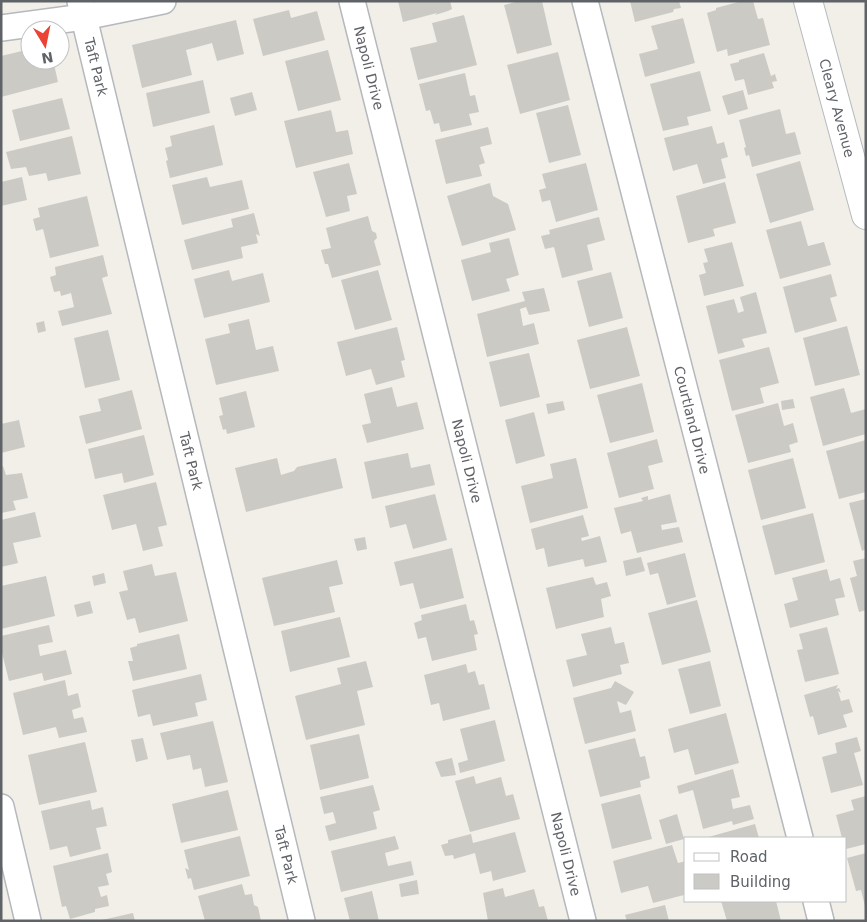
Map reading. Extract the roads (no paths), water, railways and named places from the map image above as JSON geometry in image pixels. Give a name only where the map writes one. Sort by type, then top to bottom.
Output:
[{"type":"street","points":[[1,28],[82,9],[163,1]]},
{"type":"street","name":"Napoli Drive","points":[[352,1],[583,921]]},
{"type":"street","name":"Courtland Drive","points":[[585,1],[800,837]]},
{"type":"street","name":"Cleary Avenue","points":[[808,1],[866,216]]},
{"type":"street","name":"Taft Park","points":[[82,9],[302,921]]},
{"type":"street","points":[[1,807],[28,921]]},
{"type":"street","points":[[816,902],[821,921]]}]
